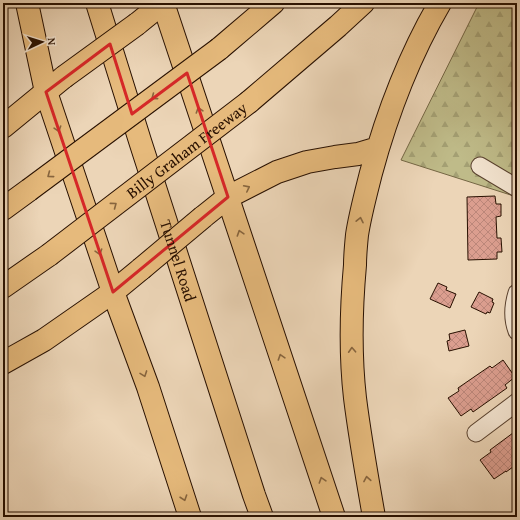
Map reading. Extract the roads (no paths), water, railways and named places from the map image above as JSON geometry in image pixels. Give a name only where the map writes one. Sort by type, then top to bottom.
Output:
[{"type":"main road","points":[[27,3],[46,92],[113,292],[148,387],[190,517]]},
{"type":"main road","name":"Tunnel Road","points":[[97,3],[251,487],[262,517]]},
{"type":"main road","points":[[3,127],[64,77],[137,24],[163,3],[334,517]]},
{"type":"main road","points":[[3,209],[219,49],[273,3]]},
{"type":"main road","name":"Billy Graham Freeway","points":[[3,287],[49,255],[249,102],[363,3]]},
{"type":"main road","points":[[374,517],[355,397],[352,344],[352,299],[357,234],[378,148],[394,99],[410,61],[440,3]]},
{"type":"main road","points":[[3,363],[44,340],[113,292],[140,268],[228,198],[277,172],[307,162],[358,154],[378,148]]},
{"type":"street","points":[[480,166],[517,188]]},
{"type":"street","points":[[516,328],[513,315],[517,293]]},
{"type":"street","points":[[476,433],[517,402]]}]
